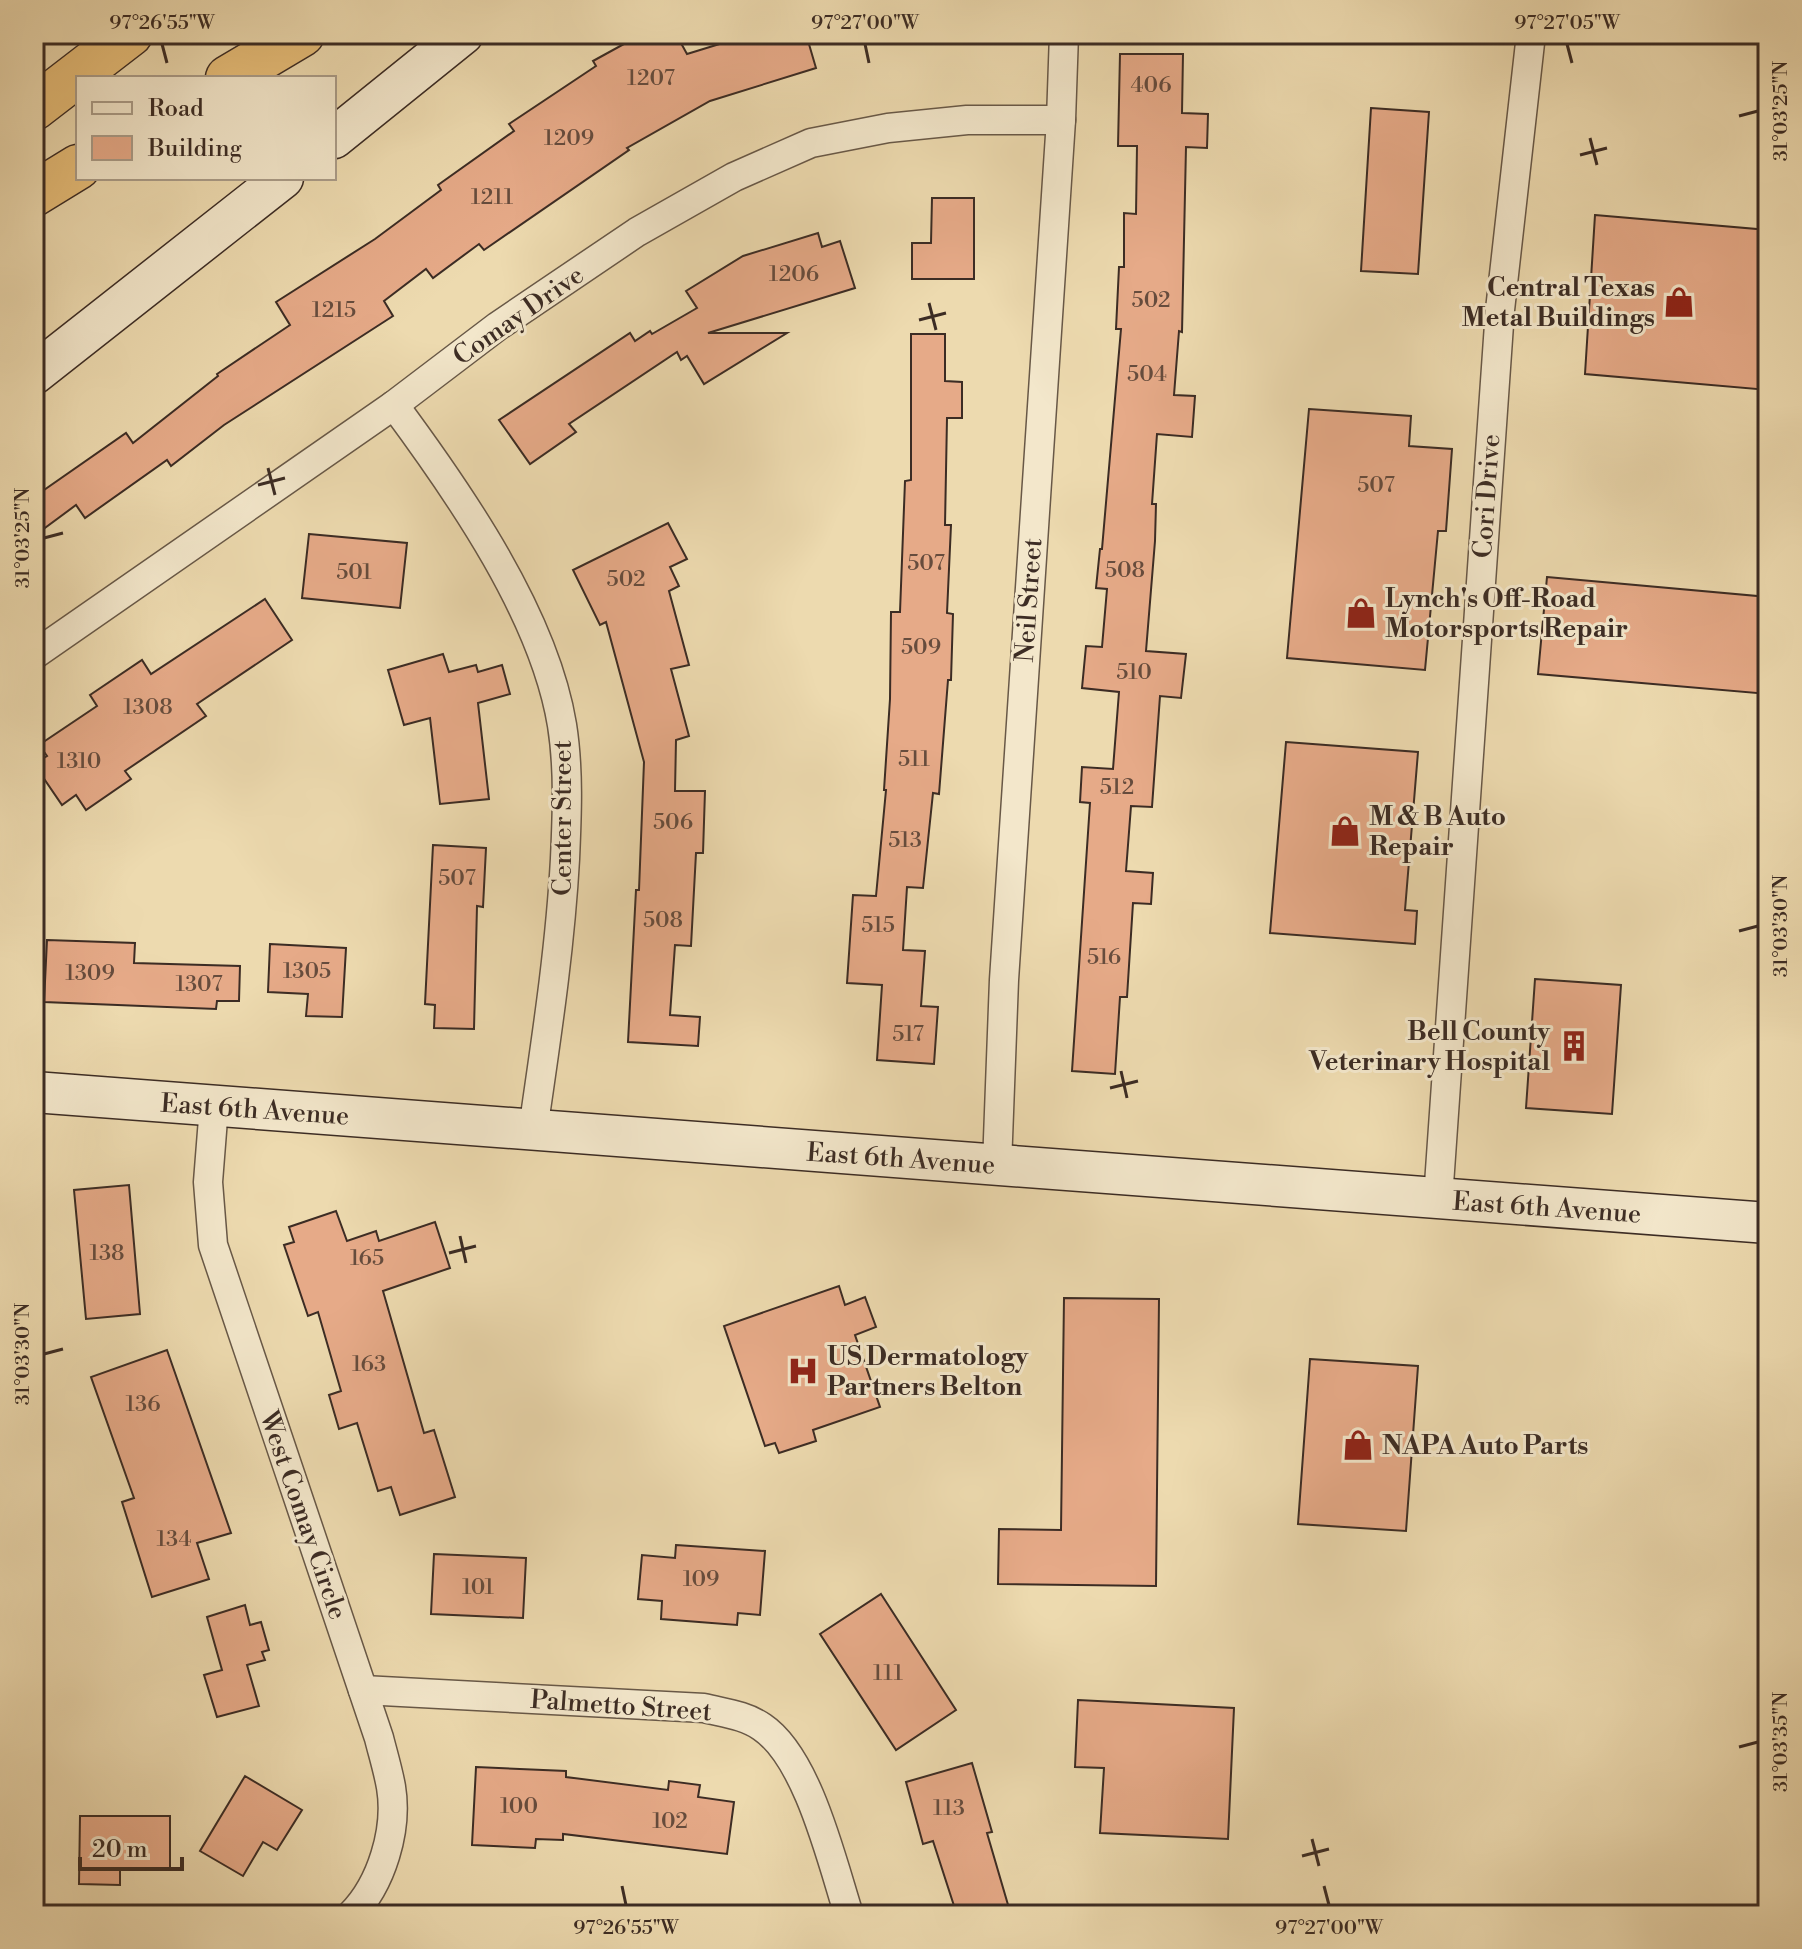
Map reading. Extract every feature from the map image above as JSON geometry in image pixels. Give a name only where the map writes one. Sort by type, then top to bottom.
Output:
[{"type":"highway","points":[[34,108],[130,34]]},
{"type":"highway","points":[[231,76],[302,34]]},
{"type":"highway","points":[[34,194],[76,168]]},
{"type":"main road","points":[[336,136],[463,34]]},
{"type":"main road","points":[[34,374],[280,180]]},
{"type":"main road","name":"East 6th Avenue","points":[[34,1092],[1768,1223]]},
{"type":"street","name":"Neil Street","points":[[997,1165],[1004,980],[1061,120],[1064,34]]},
{"type":"street","name":"Cori Drive","points":[[1438,1199],[1500,310],[1531,34]]},
{"type":"street","name":"Comay Drive","points":[[34,655],[394,405],[498,326],[637,232],[734,177],[811,143],[967,120],[1061,120]]},
{"type":"street","name":"Center Street","points":[[394,405],[446,474],[527,616],[549,670],[562,726],[568,808],[561,936],[533,1130]]},
{"type":"street","name":"West Comay Circle","points":[[214,1106],[208,1182],[213,1245],[379,1738],[392,1789],[392,1827],[382,1864],[351,1915]]},
{"type":"street","name":"Palmetto Street","points":[[363,1690],[704,1708],[744,1717],[782,1743],[797,1768],[814,1808],[849,1915]]},
{"type":"building","points":[[642,34],[676,34],[687,54],[752,34],[806,34],[816,68],[710,101],[627,148],[629,150],[484,250],[479,244],[433,278],[426,269],[384,301],[393,316],[224,425],[171,466],[167,460],[85,518],[76,505],[34,536],[34,497],[126,433],[133,443],[217,374],[290,325],[276,302],[375,239],[441,190],[438,185],[514,131],[509,124],[596,66],[593,61]]},
{"type":"building","points":[[1120,54],[1183,54],[1182,113],[1208,114],[1207,148],[1186,147],[1182,332],[1179,331],[1174,395],[1195,396],[1192,437],[1157,434],[1152,504],[1156,504],[1155,541],[1146,651],[1186,654],[1181,698],[1160,696],[1152,807],[1131,806],[1126,871],[1153,873],[1151,904],[1133,903],[1127,997],[1120,997],[1115,1074],[1072,1071],[1090,803],[1080,802],[1082,767],[1113,769],[1119,692],[1082,688],[1086,646],[1102,647],[1107,589],[1096,588],[1121,329],[1116,329],[1119,267],[1124,267],[1124,213],[1136,214],[1137,146],[1118,146]]},
{"type":"building","points":[[1371,108],[1429,112],[1418,274],[1361,271]]},
{"type":"building","points":[[932,198],[974,198],[974,279],[912,279],[912,243],[931,243]]},
{"type":"building","name":"Central Texas Metal Buildings","points":[[1595,215],[1768,230],[1768,390],[1585,374]]},
{"type":"building","points":[[818,233],[822,247],[840,241],[855,288],[708,333],[787,333],[704,384],[687,356],[681,360],[677,352],[569,424],[576,432],[530,464],[499,420],[630,333],[635,341],[697,308],[686,291],[743,256]]},
{"type":"building","points":[[911,334],[945,334],[945,381],[962,382],[962,418],[947,418],[945,525],[951,525],[947,613],[953,614],[951,680],[948,680],[939,794],[933,793],[923,888],[907,887],[903,950],[925,951],[921,1006],[938,1007],[934,1064],[877,1060],[882,985],[847,983],[853,895],[876,896],[886,790],[891,612],[900,612],[905,481],[911,480]]},
{"type":"building","points":[[1309,409],[1411,416],[1409,446],[1452,449],[1446,531],[1438,531],[1425,670],[1287,658]]},
{"type":"building","points":[[668,523],[687,559],[670,567],[679,586],[669,591],[689,665],[671,669],[689,736],[676,740],[675,791],[705,791],[703,853],[696,853],[691,946],[675,945],[670,1015],[700,1017],[698,1046],[628,1042],[644,762],[606,622],[600,625],[573,570]]},
{"type":"building","points":[[309,534],[407,543],[400,608],[302,598]]},
{"type":"building","points":[[1547,577],[1768,597],[1768,694],[1538,674]]},
{"type":"building","points":[[265,599],[292,640],[197,704],[206,716],[125,771],[131,779],[86,810],[76,795],[62,805],[34,764],[47,756],[39,745],[97,706],[90,695],[142,660],[151,674]]},
{"type":"building","points":[[443,654],[449,672],[476,665],[478,672],[502,665],[510,694],[478,703],[489,799],[440,804],[430,718],[404,725],[388,670]]},
{"type":"building","name":"M & B Auto Repair","points":[[1286,742],[1418,752],[1405,910],[1417,911],[1415,944],[1270,933]]},
{"type":"building","points":[[433,845],[486,848],[483,907],[477,906],[474,1029],[434,1028],[435,1005],[425,1004]]},
{"type":"building","points":[[47,940],[135,943],[134,963],[240,966],[239,1001],[217,1001],[216,1009],[44,1002]]},
{"type":"building","points":[[270,944],[346,948],[342,1017],[306,1016],[308,994],[268,992]]},
{"type":"building","name":"Bell County Veterinary Hospital","points":[[1535,979],[1621,985],[1612,1114],[1526,1108]]},
{"type":"building","points":[[129,1185],[140,1314],[86,1319],[74,1190]]},
{"type":"building","points":[[336,1211],[347,1241],[376,1231],[379,1241],[435,1222],[450,1268],[383,1291],[424,1433],[434,1430],[455,1497],[400,1515],[391,1487],[378,1491],[357,1423],[339,1429],[329,1395],[341,1391],[318,1312],[308,1316],[284,1245],[294,1242],[289,1227]]},
{"type":"building","name":"US Dermatology Partners Belton","points":[[839,1286],[845,1305],[865,1297],[876,1327],[855,1335],[880,1407],[813,1430],[816,1441],[779,1453],[775,1443],[765,1446],[724,1326]]},
{"type":"building","points":[[1064,1298],[1159,1299],[1156,1586],[998,1584],[999,1529],[1061,1530]]},
{"type":"building","points":[[167,1350],[231,1533],[197,1543],[209,1579],[152,1597],[122,1502],[134,1498],[91,1377]]},
{"type":"building","name":"NAPA Auto Parts","points":[[1310,1359],[1418,1366],[1406,1531],[1298,1524]]},
{"type":"building","points":[[676,1545],[765,1551],[760,1615],[738,1613],[737,1625],[661,1619],[662,1601],[638,1599],[642,1555],[675,1558]]},
{"type":"building","points":[[434,1554],[526,1558],[523,1618],[431,1614]]},
{"type":"building","points":[[881,1594],[956,1710],[896,1750],[820,1634]]},
{"type":"building","points":[[245,1605],[250,1625],[261,1622],[269,1650],[262,1652],[265,1660],[247,1665],[259,1706],[217,1717],[204,1675],[222,1670],[207,1617]]},
{"type":"building","points":[[1078,1700],[1234,1708],[1228,1839],[1100,1833],[1104,1768],[1075,1767]]},
{"type":"building","points":[[972,1763],[992,1832],[987,1833],[1011,1915],[957,1915],[933,1841],[923,1844],[906,1782]]},
{"type":"building","points":[[476,1767],[566,1771],[566,1777],[668,1790],[669,1781],[700,1785],[698,1797],[734,1802],[727,1854],[563,1834],[563,1840],[536,1839],[535,1848],[472,1845]]},
{"type":"building","points":[[245,1776],[302,1810],[277,1850],[263,1842],[243,1876],[200,1851]]},
{"type":"building","points":[[80,1816],[170,1816],[170,1868],[120,1868],[120,1885],[79,1884]]},
{"type":"place","name":"Central Texas Metal Buildings","points":[[1679,302]]},
{"type":"place","name":"Lynch's Off-Road Motorsports Repair","points":[[1361,613]]},
{"type":"place","name":"M & B Auto Repair","points":[[1345,831]]},
{"type":"place","name":"Bell County Veterinary Hospital","points":[[1574,1046]]},
{"type":"place","name":"US Dermatology Partners Belton","points":[[803,1371]]},
{"type":"place","name":"NAPA Auto Parts","points":[[1358,1445]]}]
